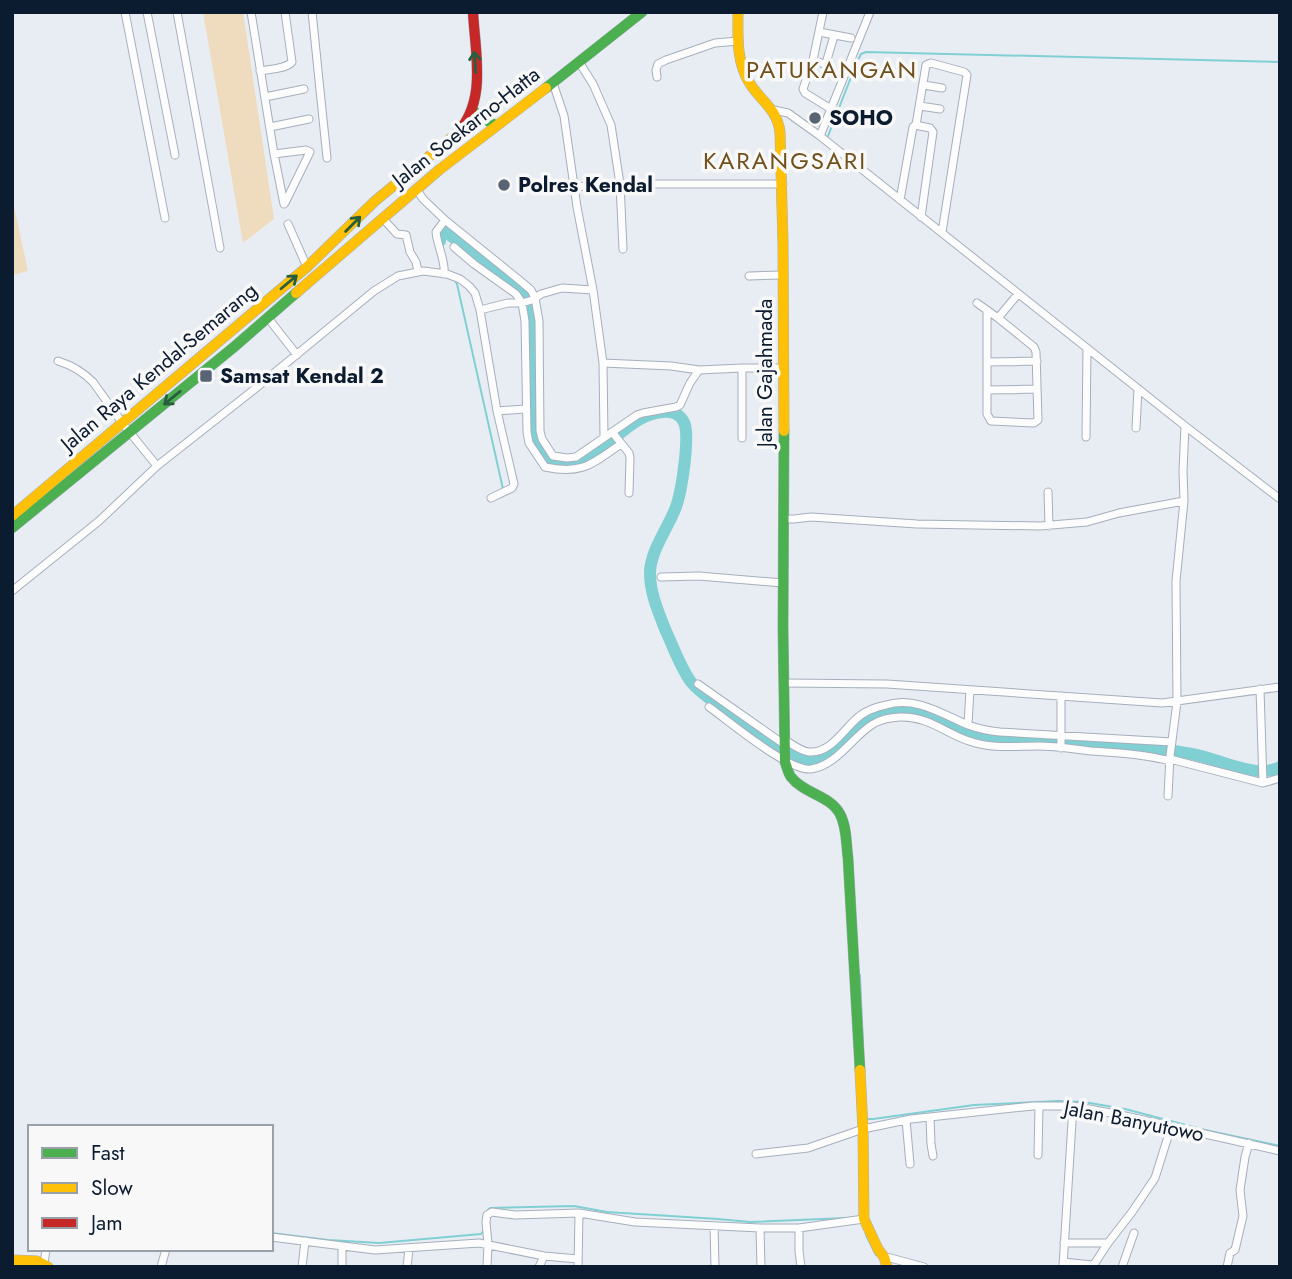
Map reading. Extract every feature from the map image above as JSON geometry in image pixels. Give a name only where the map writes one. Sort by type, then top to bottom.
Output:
[{"type":"main road","points":[[473,12],[477,93],[473,111],[496,126]]},
{"type":"main road","name":"Jalan Soekarno-Hatta","points":[[318,275],[415,195],[450,162],[642,12]]},
{"type":"main road","points":[[738,12],[738,41],[742,67],[750,86],[774,110]]},
{"type":"main road","name":"Jalan Gajahmada","points":[[774,110],[780,127],[783,184],[783,275],[777,368],[789,519],[783,583],[790,683],[788,755]]},
{"type":"main road","name":"Jalan Soekarno-Hatta","points":[[329,245],[398,181],[458,133],[473,111]]},
{"type":"main road","name":"Jalan Raya Kendal-Semarang","points":[[12,528],[126,428],[149,399],[307,267],[329,245]]},
{"type":"main road","name":"Jalan Raya Kendal-Semarang","points":[[12,516],[268,318],[318,275]]},
{"type":"main road","points":[[788,755],[789,775],[834,806],[840,814],[842,824],[848,858],[863,1129],[860,1220],[884,1260]]},
{"type":"main road","points":[[12,1260],[37,1261],[46,1265]]},
{"type":"street","points":[[125,12],[165,218]]},
{"type":"street","points":[[147,12],[175,155]]},
{"type":"street","points":[[177,12],[220,248]]},
{"type":"street","points":[[251,12],[274,154],[285,204],[310,152],[306,150],[274,154]]},
{"type":"street","points":[[260,71],[290,65],[292,62],[285,12]]},
{"type":"street","points":[[312,12],[327,158]]},
{"type":"street","points":[[823,12],[804,92],[831,108]]},
{"type":"street","points":[[820,136],[870,12]]},
{"type":"street","points":[[819,32],[850,38]]},
{"type":"street","points":[[813,60],[827,63],[834,36]]},
{"type":"street","points":[[657,77],[658,64],[666,60],[715,44],[738,41]]},
{"type":"street","points":[[579,62],[593,84],[611,125],[620,184],[623,249]]},
{"type":"street","points":[[900,200],[926,65],[964,72],[967,75],[942,232]]},
{"type":"street","points":[[553,83],[564,116],[593,290],[603,363],[604,437]]},
{"type":"street","points":[[923,85],[942,88]]},
{"type":"street","points":[[265,97],[304,89]]},
{"type":"street","points":[[920,106],[940,109]]},
{"type":"street","points":[[774,110],[788,113],[820,136],[1280,499]]},
{"type":"street","points":[[270,127],[309,119]]},
{"type":"street","points":[[916,125],[930,128],[933,132],[921,217]]},
{"type":"street","points":[[574,187],[620,184],[783,184]]},
{"type":"street","points":[[415,195],[423,199],[444,222],[531,290],[525,321],[525,409],[529,443],[546,466],[569,471],[590,466],[620,443]]},
{"type":"street","points":[[389,217],[397,233],[406,235],[418,271]]},
{"type":"street","points":[[444,222],[436,232],[439,253],[447,275]]},
{"type":"street","points":[[288,224],[307,267]]},
{"type":"street","points":[[454,247],[528,301],[539,321],[540,430],[542,439],[553,457]]},
{"type":"street","points":[[12,591],[99,521],[157,466],[374,291],[398,276],[418,271],[447,275],[470,286],[475,293],[514,484],[512,488],[491,499]]},
{"type":"street","points":[[749,276],[783,275]]},
{"type":"street","points":[[480,310],[528,301],[562,288],[593,290]]},
{"type":"street","points":[[998,318],[1018,294]]},
{"type":"street","points":[[977,303],[987,310],[998,318],[1034,347],[1037,361],[1038,419],[1034,423],[991,421],[987,414],[987,310]]},
{"type":"street","points":[[268,318],[297,355]]},
{"type":"street","points":[[1086,437],[1087,348]]},
{"type":"street","points":[[58,361],[88,377],[157,466]]},
{"type":"street","points":[[986,362],[1037,361]]},
{"type":"street","points":[[603,363],[699,370],[777,368]]},
{"type":"street","points":[[742,368],[742,438]]},
{"type":"street","points":[[553,457],[576,457],[643,413],[680,405],[699,370]]},
{"type":"street","points":[[987,390],[1037,389]]},
{"type":"street","points":[[1136,428],[1138,389]]},
{"type":"street","points":[[497,411],[525,409]]},
{"type":"street","points":[[1168,796],[1177,702],[1176,581],[1184,501],[1185,426]]},
{"type":"street","points":[[613,433],[629,453],[629,493]]},
{"type":"street","points":[[546,466],[553,457]]},
{"type":"street","points":[[1048,492],[1049,526]]},
{"type":"street","points":[[789,519],[811,517],[916,524],[1049,526],[1087,522],[1184,501]]},
{"type":"street","points":[[661,577],[699,576],[783,583]]},
{"type":"street","points":[[790,683],[887,684],[1162,703],[1280,687]]},
{"type":"street","points":[[698,684],[788,755]]},
{"type":"street","points":[[1260,689],[1263,781]]},
{"type":"street","points":[[968,724],[970,690]]},
{"type":"street","points":[[1060,696],[1061,741]]},
{"type":"street","points":[[788,755],[801,750],[817,751],[834,743],[861,715],[873,709],[890,703],[911,703],[931,707],[982,730],[1170,759],[1263,781],[1280,778]]},
{"type":"street","points":[[709,707],[810,769],[825,764],[839,754],[875,722],[898,717],[926,720],[969,741],[989,746],[1061,741],[1172,744]]},
{"type":"street","points":[[1038,1155],[1039,1106]]},
{"type":"street","name":"Jalan Banyutowo","points":[[756,1154],[808,1148],[863,1129],[906,1120],[1039,1106],[1073,1106],[1280,1151]]},
{"type":"street","points":[[1073,1106],[1063,1264],[1094,1264],[1155,1178],[1171,1127]]},
{"type":"street","points":[[930,1117],[933,1156]]},
{"type":"street","points":[[906,1120],[910,1164]]},
{"type":"street","points":[[1227,1267],[1230,1253],[1235,1250],[1243,1216],[1240,1190],[1249,1143]]},
{"type":"street","points":[[487,1267],[486,1222],[490,1213],[579,1213],[626,1221],[760,1228],[799,1228],[860,1220]]},
{"type":"street","points":[[273,1237],[384,1251],[479,1243],[578,1263],[579,1213]]},
{"type":"street","points":[[714,1226],[715,1267]]},
{"type":"street","points":[[760,1228],[761,1267]]},
{"type":"street","points":[[799,1228],[801,1267]]},
{"type":"street","points":[[1122,1267],[1135,1233]]},
{"type":"street","points":[[302,1267],[305,1241]]},
{"type":"street","points":[[1064,1243],[1108,1242]]},
{"type":"street","points":[[342,1247],[342,1267]]},
{"type":"street","points":[[407,1267],[408,1249]]},
{"type":"street","points":[[540,1267],[544,1256]]},
{"type":"street","points":[[884,1260],[923,1267]]},
{"type":"shaded area","points":[[203,12],[243,12],[274,219],[243,243]]},
{"type":"shaded area","points":[[12,197],[28,271],[12,275]]},
{"type":"waterway","points":[[828,136],[857,62],[861,54],[866,52],[1280,62]]},
{"type":"waterway","points":[[440,241],[438,234],[442,229],[511,281],[526,297],[531,317],[530,387],[533,424],[537,440],[551,463],[587,458],[648,415],[670,412],[683,420],[686,442],[679,497],[651,564],[650,580],[655,602],[683,670],[691,682],[780,750],[807,760],[817,759],[834,749],[868,718],[892,710],[910,710],[927,713],[974,734],[997,740],[1038,739],[1139,747],[1192,754],[1248,770],[1260,771],[1280,767]]},
{"type":"waterway","points":[[455,281],[503,489]]},
{"type":"waterway","points":[[860,975],[863,1047]]},
{"type":"waterway","points":[[865,1119],[974,1105],[1084,1102],[1125,1109],[1280,1146]]},
{"type":"waterway","points":[[484,1214],[490,1208],[574,1206],[607,1212],[750,1222],[846,1218]]},
{"type":"waterway","points":[[273,1233],[379,1243],[481,1234],[484,1230]]},
{"type":"waterway","points":[[866,1235],[876,1255]]},
{"type":"traffic: fast","points":[[546,88],[642,12]]},
{"type":"traffic: fast","points":[[473,111],[496,126]]},
{"type":"traffic: fast","points":[[12,528],[296,293]]},
{"type":"traffic: fast","points":[[784,431],[785,762],[796,783],[836,808],[844,824],[860,1070]]},
{"type":"traffic: slow","points":[[738,12],[739,48],[745,74],[753,89],[772,111],[780,132],[784,431]]},
{"type":"traffic: slow","points":[[296,293],[439,170],[546,88]]},
{"type":"traffic: slow","points":[[12,516],[307,267],[375,201],[455,135]]},
{"type":"traffic: slow","points":[[860,1070],[864,1219],[887,1267]]},
{"type":"traffic: slow","points":[[12,1260],[37,1261],[48,1267]]},
{"type":"traffic: jam","points":[[455,135],[465,122],[476,93],[477,60],[473,12]]},
{"type":"place","name":"SOHO","points":[[815,118]]},
{"type":"place","name":"Polres Kendal","points":[[504,185]]},
{"type":"place","name":"Samsat Kendal 2","points":[[206,376]]},
{"type":"district","name":"PATUKANGAN","points":[[832,69]]},
{"type":"district","name":"KARANGSARI","points":[[785,160]]}]
